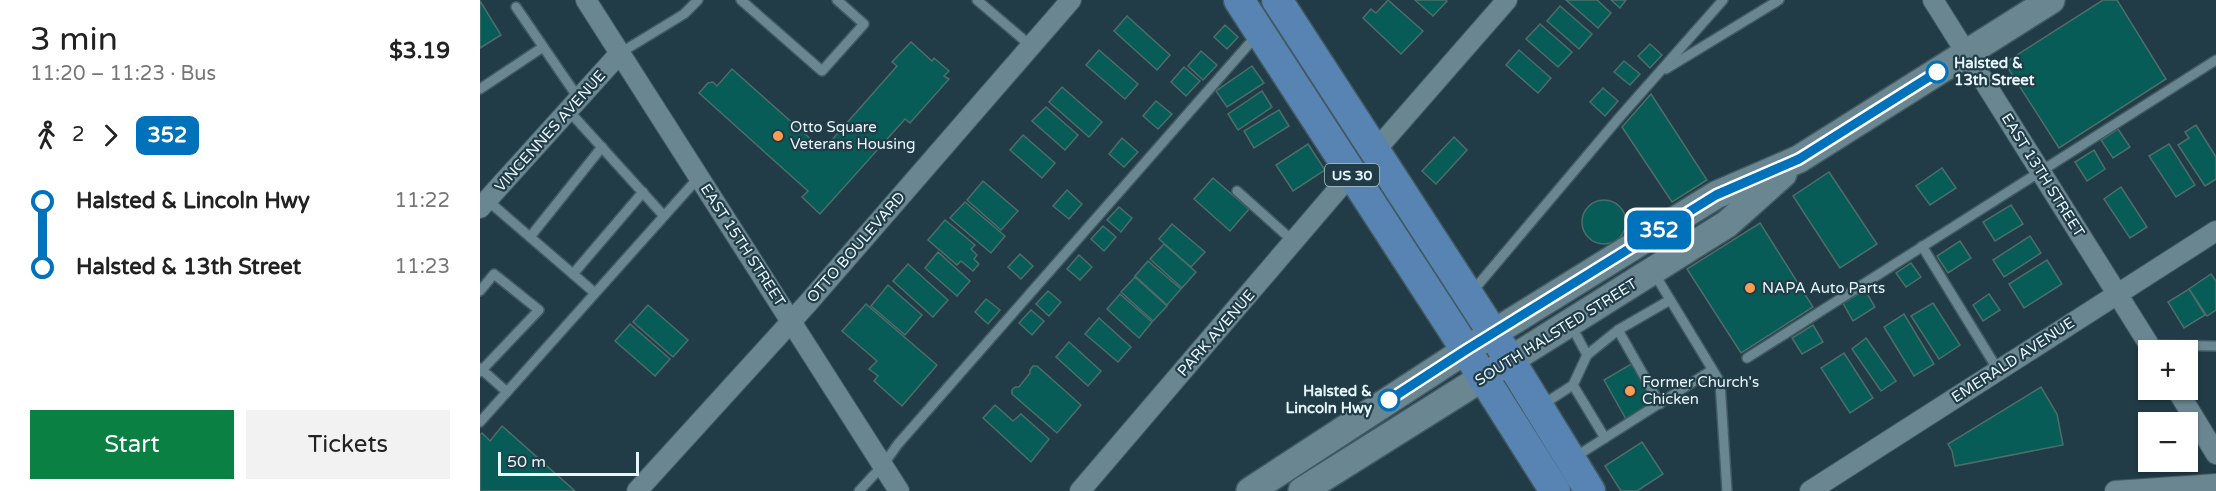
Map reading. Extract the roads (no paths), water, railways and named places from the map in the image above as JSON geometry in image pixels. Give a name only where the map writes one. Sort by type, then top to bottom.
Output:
[{"type":"main road","name":"US 30","points":[[1239,0],[1555,491]]},
{"type":"main road","name":"US 30","points":[[1283,3],[1375,151],[1493,333],[1590,491]]},
{"type":"street","name":"EAST 15TH STREET","points":[[586,0],[899,491]]},
{"type":"street","name":"OTTO BOULEVARD","points":[[637,491],[791,321],[1071,0]]},
{"type":"street","points":[[1375,151],[1508,0]]},
{"type":"street","name":"EAST 13TH STREET","points":[[1933,0],[2146,340]]},
{"type":"street","name":"SOUTH HALSTED STREET","points":[[1250,491],[1466,350],[1716,195],[1799,159],[2051,0]]},
{"type":"street","name":"VINCENNES AVENUE","points":[[484,204],[620,53]]},
{"type":"street","name":"SOUTH HALSTED STREET","points":[[1319,485],[1727,224],[1799,159]]},
{"type":"street","name":"PARK AVENUE","points":[[1080,491],[1352,174]]},
{"type":"street","name":"EMERALD AVENUE","points":[[1810,491],[2216,231]]},
{"type":"street","points":[[2183,400],[2216,454]]},
{"type":"street","points":[[2115,491],[2214,486]]},
{"type":"lane","points":[[620,53],[684,14],[698,0]]},
{"type":"lane","points":[[741,0],[822,71],[864,24],[837,0]]},
{"type":"lane","points":[[978,0],[1031,46]]},
{"type":"lane","points":[[1469,296],[1723,0]]},
{"type":"lane","points":[[1657,75],[1779,0]]},
{"type":"lane","points":[[516,8],[543,46],[574,105],[602,147],[664,216]]},
{"type":"lane","points":[[859,491],[883,465],[905,435],[1260,32]]},
{"type":"lane","points":[[480,88],[543,46]]},
{"type":"lane","points":[[1747,358],[2216,60]]},
{"type":"lane","points":[[530,237],[602,147]]},
{"type":"lane","points":[[480,422],[699,177]]},
{"type":"lane","points":[[1237,191],[1294,242]]},
{"type":"lane","points":[[573,274],[643,192]]},
{"type":"lane","points":[[484,204],[530,237],[595,293]]},
{"type":"lane","points":[[1922,246],[1998,370]]},
{"type":"lane","points":[[1653,271],[1720,382],[1727,491]]},
{"type":"lane","points":[[480,291],[495,274],[539,310],[481,370],[507,392]]},
{"type":"lane","points":[[1539,407],[1573,385],[1587,354],[1618,330],[1670,300]]},
{"type":"lane","points":[[1570,324],[1587,354]]},
{"type":"lane","points":[[1618,330],[1660,404]]},
{"type":"lane","points":[[2198,347],[2216,346]]},
{"type":"lane","points":[[1571,459],[1712,370]]},
{"type":"lane","points":[[1573,385],[1605,438]]},
{"type":"place","name":"Halsted & 13th Street","points":[[1937,72]]},
{"type":"place","name":"Otto Square Veterans Housing","points":[[778,136]]},
{"type":"place","name":"NAPA Auto Parts","points":[[1750,288]]},
{"type":"place","name":"Former Church's Chicken","points":[[1630,391]]},
{"type":"place","name":"Halsted & Lincoln Hwy","points":[[1389,400]]}]
